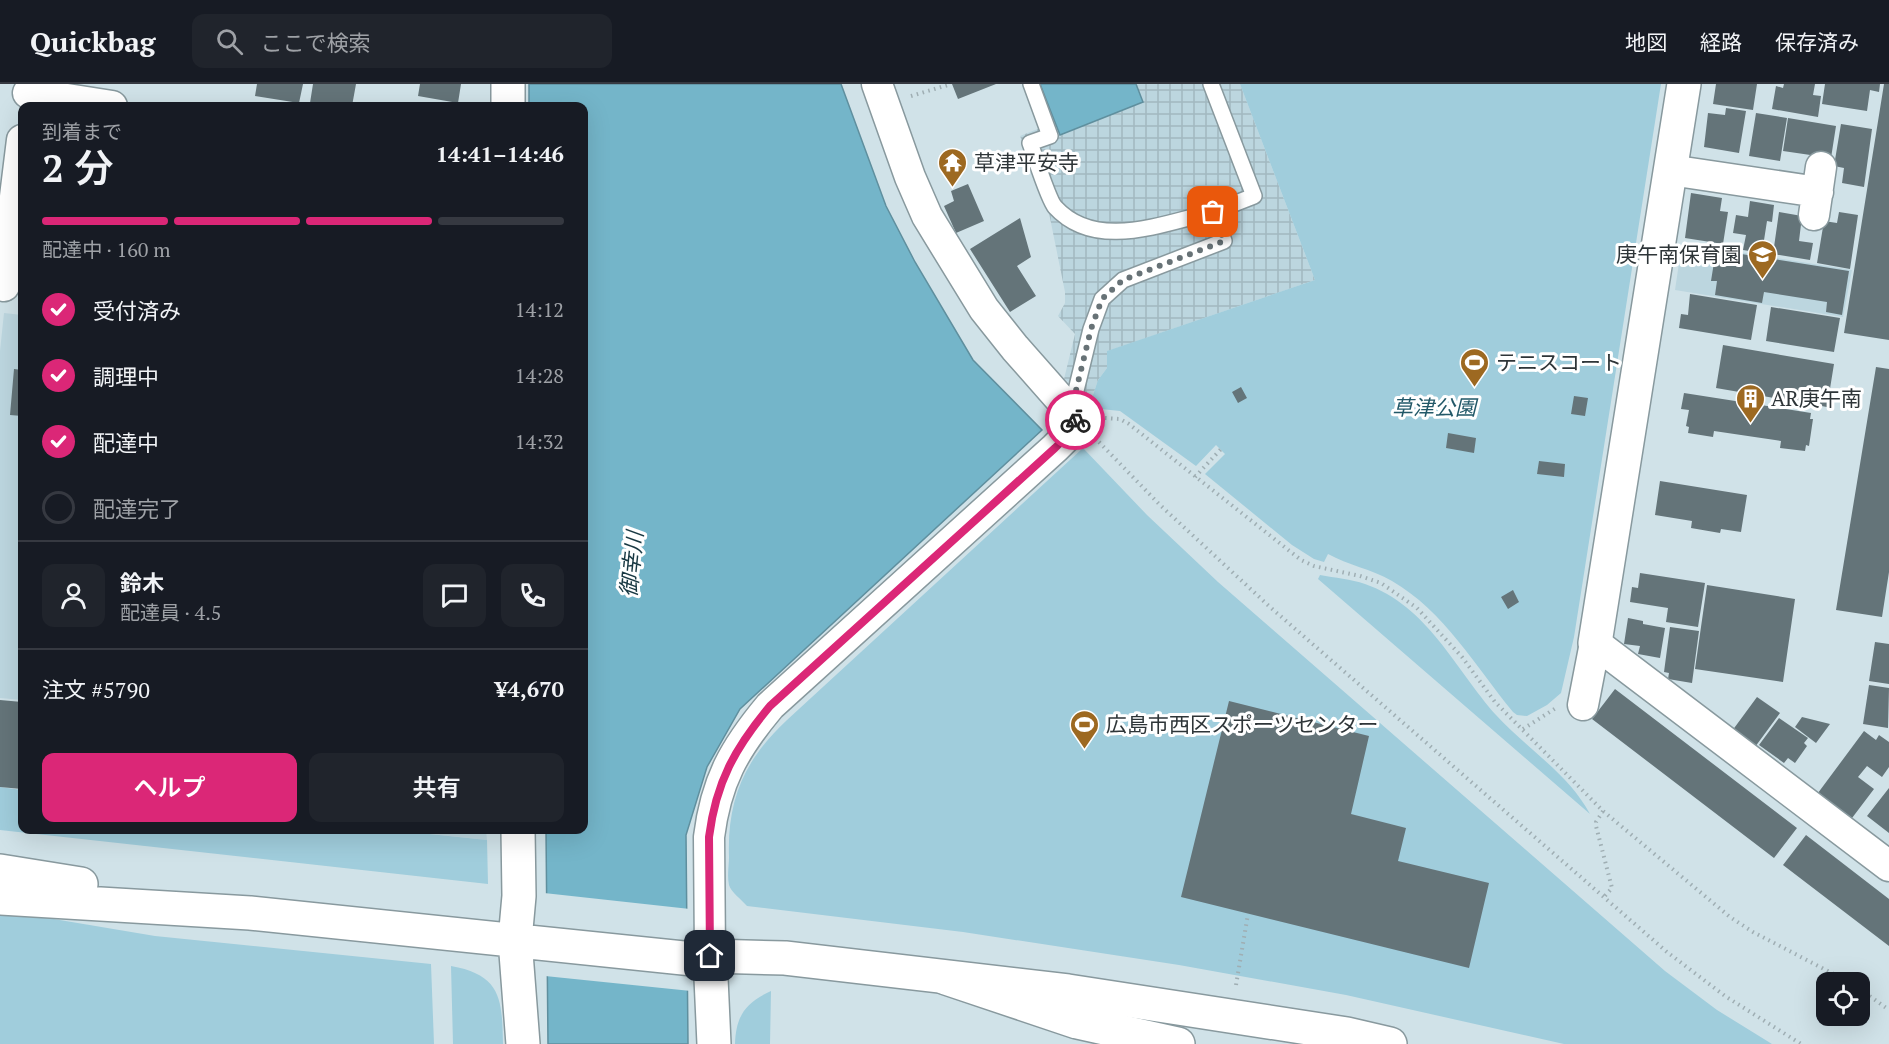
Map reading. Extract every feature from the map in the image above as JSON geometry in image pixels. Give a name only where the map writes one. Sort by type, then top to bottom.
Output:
[{"type":"main road","points":[[508,84],[508,102]]},
{"type":"main road","points":[[1595,643],[1684,84]]},
{"type":"main road","points":[[519,834],[519,896],[530,942],[523,1044]]},
{"type":"main road","points":[[0,871],[249,913]]},
{"type":"main road","points":[[0,898],[249,913],[701,958],[785,958],[1068,991],[1347,1034],[1390,1044]]},
{"type":"main road","points":[[701,958],[714,1044]]},
{"type":"main road","points":[[946,978],[1077,1022],[1178,1044]]},
{"type":"street","points":[[701,958],[711,820],[720,786],[746,735],[770,706],[1055,448],[1074,419],[984,309],[927,216],[910,177],[877,84]]},
{"type":"street","points":[[28,95],[81,102]]},
{"type":"street","points":[[1671,170],[1818,192]]},
{"type":"street","points":[[9,287],[18,185]]},
{"type":"street","points":[[1583,705],[1595,643],[1889,866]]},
{"type":"lane","points":[[1032,84],[1050,136],[1030,143],[1054,206],[1067,217],[1100,232],[1120,232],[1213,212],[1254,196],[1211,84]]},
{"type":"lane","points":[[1074,419],[1091,329],[1102,299],[1123,280],[1224,241],[1213,212]]},
{"type":"path","points":[[917,94],[948,85]]},
{"type":"path","points":[[1074,419],[1110,417],[1120,419],[1300,560],[1314,566],[1380,583],[1417,608],[1462,657],[1495,702],[1603,811],[1730,917],[1753,932],[1831,972]]},
{"type":"path","points":[[1074,419],[1168,513],[1270,607],[1604,897],[1703,981],[1801,1044]]},
{"type":"path","points":[[1195,477],[1221,449]]},
{"type":"path","points":[[1603,811],[1596,826],[1612,888],[1604,897]]},
{"type":"path","points":[[1236,985],[1248,914]]},
{"type":"path","points":[[1870,996],[1889,1010]]},
{"type":"shaded area","points":[[1023,84],[1240,84],[1315,280],[1108,351],[1107,368],[1098,380],[1092,398],[1064,379],[1075,334],[1058,316],[1065,303],[1065,292],[1049,213],[1020,136],[1040,128]]},
{"type":"shaded area","name":"庚午南保育園","points":[[1682,243],[1852,270],[1843,317],[1675,290]]},
{"type":"shaded area","points":[[4,313],[18,315],[18,700],[0,698],[0,351]]},
{"type":"shaded area","points":[[431,834],[486,834],[487,840]]},
{"type":"green space","name":"草津公園","points":[[1240,84],[1661,84],[1574,637],[1561,693],[1547,705],[1527,716],[1513,712],[1458,641],[1411,593],[1384,577],[1328,554],[1324,562],[1314,559],[1292,545],[1205,474],[1225,454],[1216,445],[1196,466],[1120,411],[1101,409],[1094,414],[1090,409],[1096,402],[1092,398],[1098,380],[1107,368],[1107,351],[1315,280]]},
{"type":"green space","name":"広島市西区スポーツセンター","points":[[1083,448],[1147,515],[1218,582],[1665,971],[1717,1010],[1772,1044],[1564,1044],[1346,995],[1179,965],[963,932],[747,906],[729,885],[729,836],[735,798],[750,765],[760,750],[787,720]]},
{"type":"green space","points":[[1320,575],[1365,584],[1387,594],[1406,607],[1439,640],[1496,715],[1559,774],[1581,799],[1590,814],[1318,579]]},
{"type":"green space","points":[[0,787],[18,789],[18,832],[0,830]]},
{"type":"green space","points":[[36,834],[429,834],[487,840],[488,884]]},
{"type":"green space","points":[[0,913],[24,914],[155,936],[431,964],[434,1044],[0,1044]]},
{"type":"green space","points":[[451,966],[480,976],[490,983],[496,992],[502,1015],[503,1044],[453,1044]]},
{"type":"green space","points":[[771,991],[770,1044],[735,1044],[737,1026],[748,1006]]},
{"type":"water","name":"御幸川","points":[[529,84],[841,84],[886,206],[915,262],[973,360],[1042,430],[740,709],[707,767],[686,835],[688,1044],[548,1044],[546,834],[588,834],[588,102],[529,102]]},
{"type":"water","points":[[1040,84],[1136,84],[1143,102],[1060,135]]},
{"type":"pier","points":[[544,893],[690,909],[691,991],[545,976]]},
{"type":"building","points":[[257,84],[303,84],[299,102],[255,96]]},
{"type":"building","points":[[313,84],[356,84],[353,102],[310,102]]},
{"type":"building","points":[[420,84],[461,84],[458,102],[418,96]]},
{"type":"building","points":[[952,84],[996,84],[958,99]]},
{"type":"building","points":[[1716,84],[1757,84],[1753,110],[1713,104]]},
{"type":"building","points":[[1784,84],[1815,84],[1813,95],[1821,96],[1818,117],[1772,109],[1776,86],[1783,88]]},
{"type":"building","points":[[1825,84],[1880,84],[1879,92],[1870,90],[1867,111],[1822,104]]},
{"type":"building","points":[[1884,84],[1889,84],[1889,340],[1844,333]]},
{"type":"building","points":[[1726,108],[1746,111],[1739,153],[1704,147],[1708,113],[1725,115]]},
{"type":"building","points":[[1756,113],[1787,118],[1780,161],[1749,156]]},
{"type":"building","points":[[1788,118],[1836,126],[1831,158],[1783,151]]},
{"type":"building","points":[[1841,124],[1872,129],[1864,187],[1842,183],[1844,168],[1834,166]]},
{"type":"building","points":[[968,184],[984,221],[956,233],[944,206],[954,201],[951,191]]},
{"type":"building","points":[[1691,193],[1722,198],[1720,211],[1728,212],[1723,244],[1685,238]]},
{"type":"building","points":[[1750,201],[1774,205],[1772,222],[1767,221],[1762,253],[1743,250],[1746,235],[1733,233],[1736,215],[1748,217]]},
{"type":"building","points":[[1779,212],[1802,216],[1799,241],[1813,243],[1810,260],[1773,254]]},
{"type":"building","points":[[1839,212],[1858,215],[1850,269],[1817,263],[1824,221],[1837,223]]},
{"type":"building","points":[[1020,218],[1031,257],[1017,266],[1036,296],[1010,312],[970,249]]},
{"type":"building","name":"庚午南保育園","points":[[1716,250],[1849,271],[1842,315],[1826,312],[1827,302],[1764,292],[1762,303],[1715,295],[1717,281],[1711,281]]},
{"type":"building","points":[[1690,294],[1757,305],[1751,340],[1679,328],[1681,314],[1688,315]]},
{"type":"building","points":[[1771,307],[1840,318],[1834,352],[1766,341]]},
{"type":"building","points":[[1723,345],[1834,364],[1827,407],[1716,388]]},
{"type":"building","points":[[1876,367],[1889,369],[1889,572],[1882,617],[1836,610]]},
{"type":"building","points":[[14,369],[18,370],[18,416],[10,415]]},
{"type":"building","points":[[1241,387],[1247,398],[1238,403],[1232,392]]},
{"type":"building","name":"AR庚午南","points":[[1684,393],[1811,413],[1810,419],[1813,419],[1809,446],[1806,445],[1805,451],[1780,448],[1781,441],[1714,431],[1713,437],[1688,433],[1689,427],[1686,426],[1689,410],[1681,409]]},
{"type":"building","points":[[1574,396],[1588,398],[1585,416],[1571,414]]},
{"type":"building","points":[[1448,433],[1476,438],[1474,453],[1446,448]]},
{"type":"building","points":[[1539,461],[1565,464],[1564,477],[1537,474]]},
{"type":"building","points":[[1660,481],[1747,495],[1741,532],[1721,529],[1720,533],[1691,528],[1692,521],[1655,515]]},
{"type":"building","points":[[1640,573],[1705,583],[1698,627],[1666,622],[1668,608],[1630,602],[1632,587],[1638,588]]},
{"type":"building","points":[[1707,585],[1795,599],[1783,682],[1695,669]]},
{"type":"building","points":[[1513,590],[1519,602],[1508,609],[1501,597]]},
{"type":"building","points":[[1628,618],[1643,621],[1643,624],[1665,628],[1660,658],[1638,654],[1640,646],[1624,644]]},
{"type":"building","points":[[1670,627],[1699,631],[1692,683],[1668,679],[1669,673],[1664,672]]},
{"type":"building","points":[[1875,642],[1889,644],[1889,684],[1869,681]]},
{"type":"building","points":[[1869,685],[1889,688],[1888,728],[1863,724]]},
{"type":"building","points":[[1615,689],[1797,828],[1774,858],[1592,719]]},
{"type":"building","points":[[1757,697],[1780,713],[1755,747],[1732,731]]},
{"type":"building","points":[[0,700],[18,702],[18,789],[0,787]]},
{"type":"building","points":[[1229,701],[1369,736],[1351,814],[1406,828],[1398,861],[1489,883],[1469,968],[1181,897]]},
{"type":"building","points":[[1802,717],[1830,724],[1816,743],[1795,727]]},
{"type":"building","points":[[1779,718],[1808,738],[1804,743],[1807,746],[1795,763],[1788,758],[1784,763],[1759,745]]},
{"type":"building","points":[[1864,731],[1876,740],[1879,735],[1889,742],[1889,767],[1882,777],[1867,766],[1858,777],[1874,789],[1849,822],[1815,797]]},
{"type":"building","points":[[1889,788],[1889,833],[1867,816]]},
{"type":"building","points":[[1806,835],[1889,899],[1889,946],[1783,865]]},
{"type":"way so far","points":[[1075,420],[1071,411],[1091,329],[1102,299],[1123,280],[1224,241],[1213,212]]},
{"type":"place","name":"草津平安寺","points":[[953,188]]},
{"type":"place","name":"庚午南保育園","points":[[1763,280]]},
{"type":"place","name":"テニスコート","points":[[1475,388]]},
{"type":"place","name":"AR庚午南","points":[[1750,424]]},
{"type":"place","name":"広島市西区スポーツセンター","points":[[1085,750]]},
{"type":"route","points":[[710,956],[709,837],[711,820],[720,786],[746,735],[770,706],[1055,448],[1076,427],[1075,420]]}]
